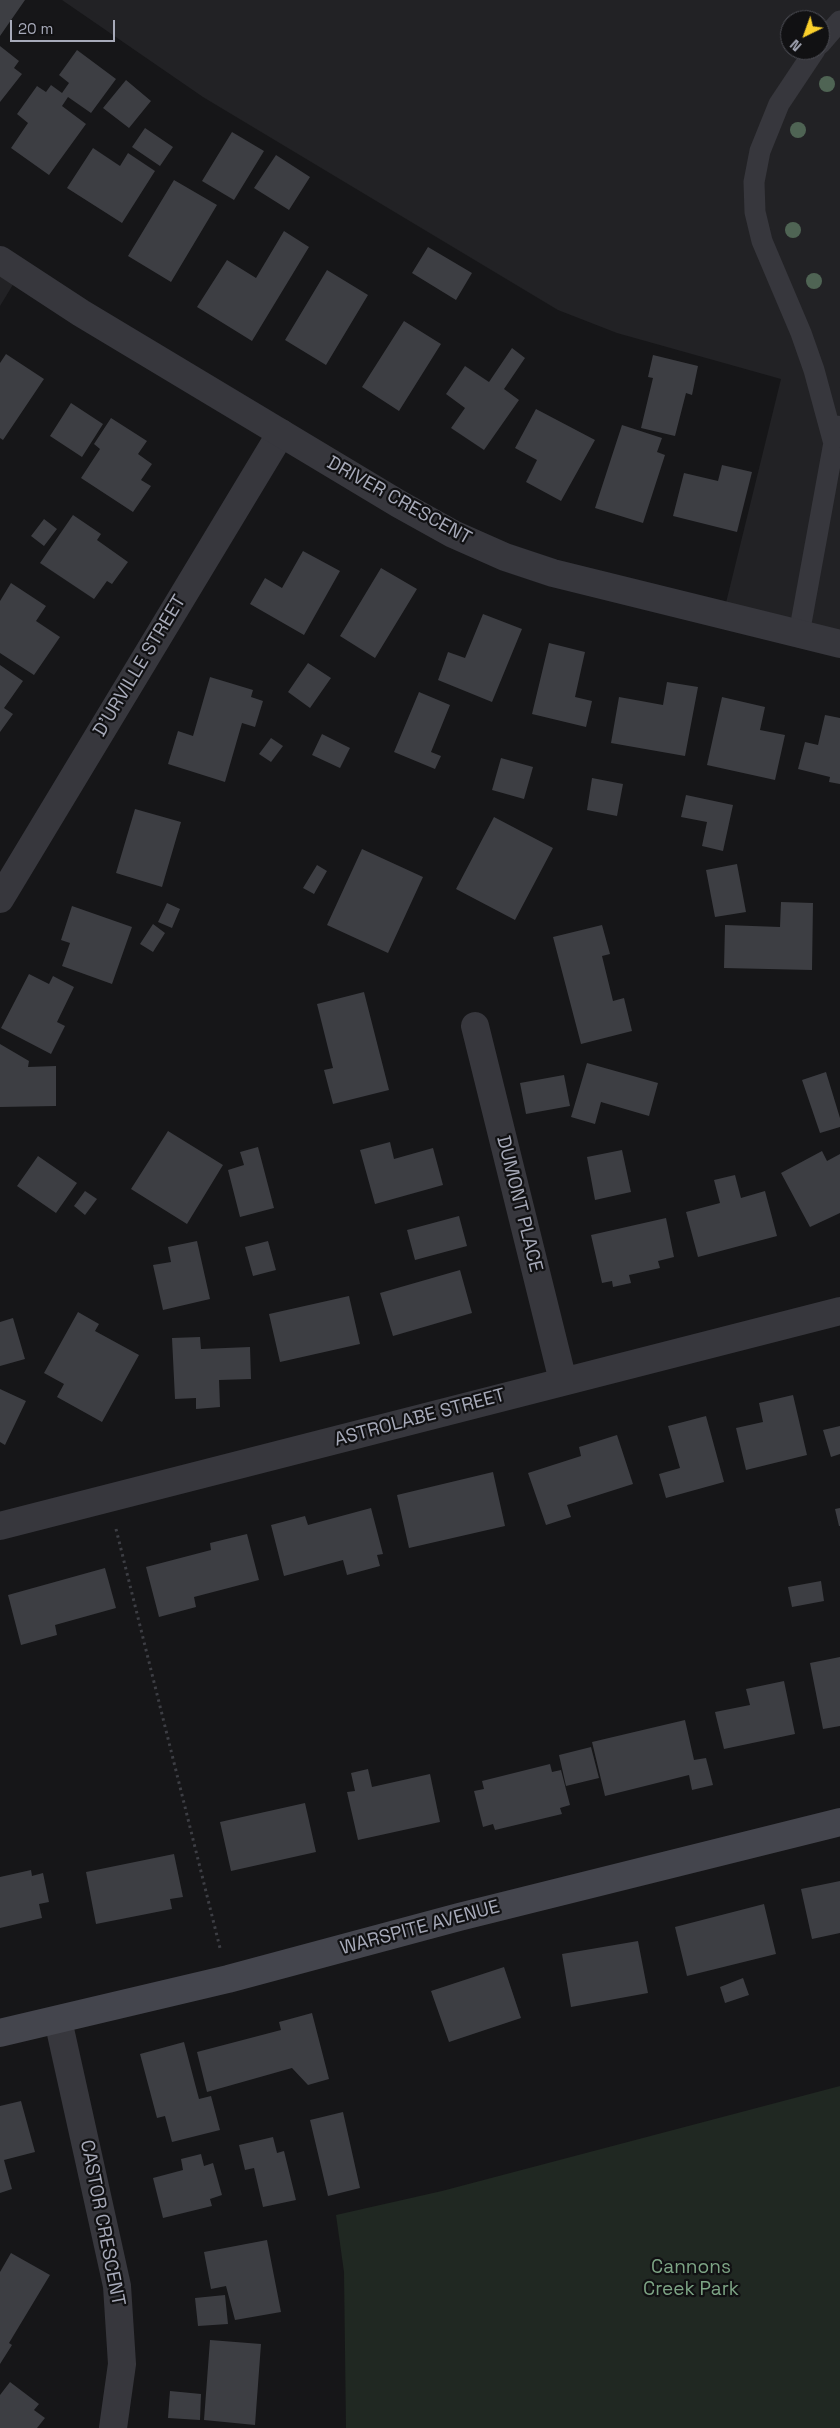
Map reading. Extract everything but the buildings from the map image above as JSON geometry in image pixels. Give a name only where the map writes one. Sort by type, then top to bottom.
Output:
[{"type":"main road","name":"WARSPITE AVENUE","points":[[0,2033],[228,1979],[459,1917],[840,1822]]},
{"type":"street","name":"DRIVER CRESCENT","points":[[0,260],[81,313],[398,504],[453,534],[505,557],[553,573],[840,644]]},
{"type":"street","name":"D'URVILLE STREET","points":[[0,899],[281,433]]},
{"type":"street","name":"DUMONT PLACE","points":[[475,1026],[563,1381]]},
{"type":"street","name":"ASTROLABE STREET","points":[[0,1526],[840,1311]]},
{"type":"street","name":"CASTOR CRESCENT","points":[[58,2020],[117,2286],[122,2364],[112,2428]]},
{"type":"lane","points":[[830,32],[840,21]]},
{"type":"lane","points":[[808,60],[779,104],[760,151],[754,182],[755,212],[762,241],[801,333],[814,370],[833,440]]},
{"type":"lane","points":[[799,634],[833,440],[840,416]]},
{"type":"path","points":[[109,1499],[228,1979]]},
{"type":"shaded area","points":[[62,0],[840,0],[840,644],[723,615],[781,379],[617,333],[558,310],[203,97]]},
{"type":"shaded area","points":[[0,260],[20,273],[0,306]]},
{"type":"green space","name":"Cannons Creek Park","points":[[840,2086],[840,2428],[346,2428],[344,2272],[336,2215],[442,2191]]}]
